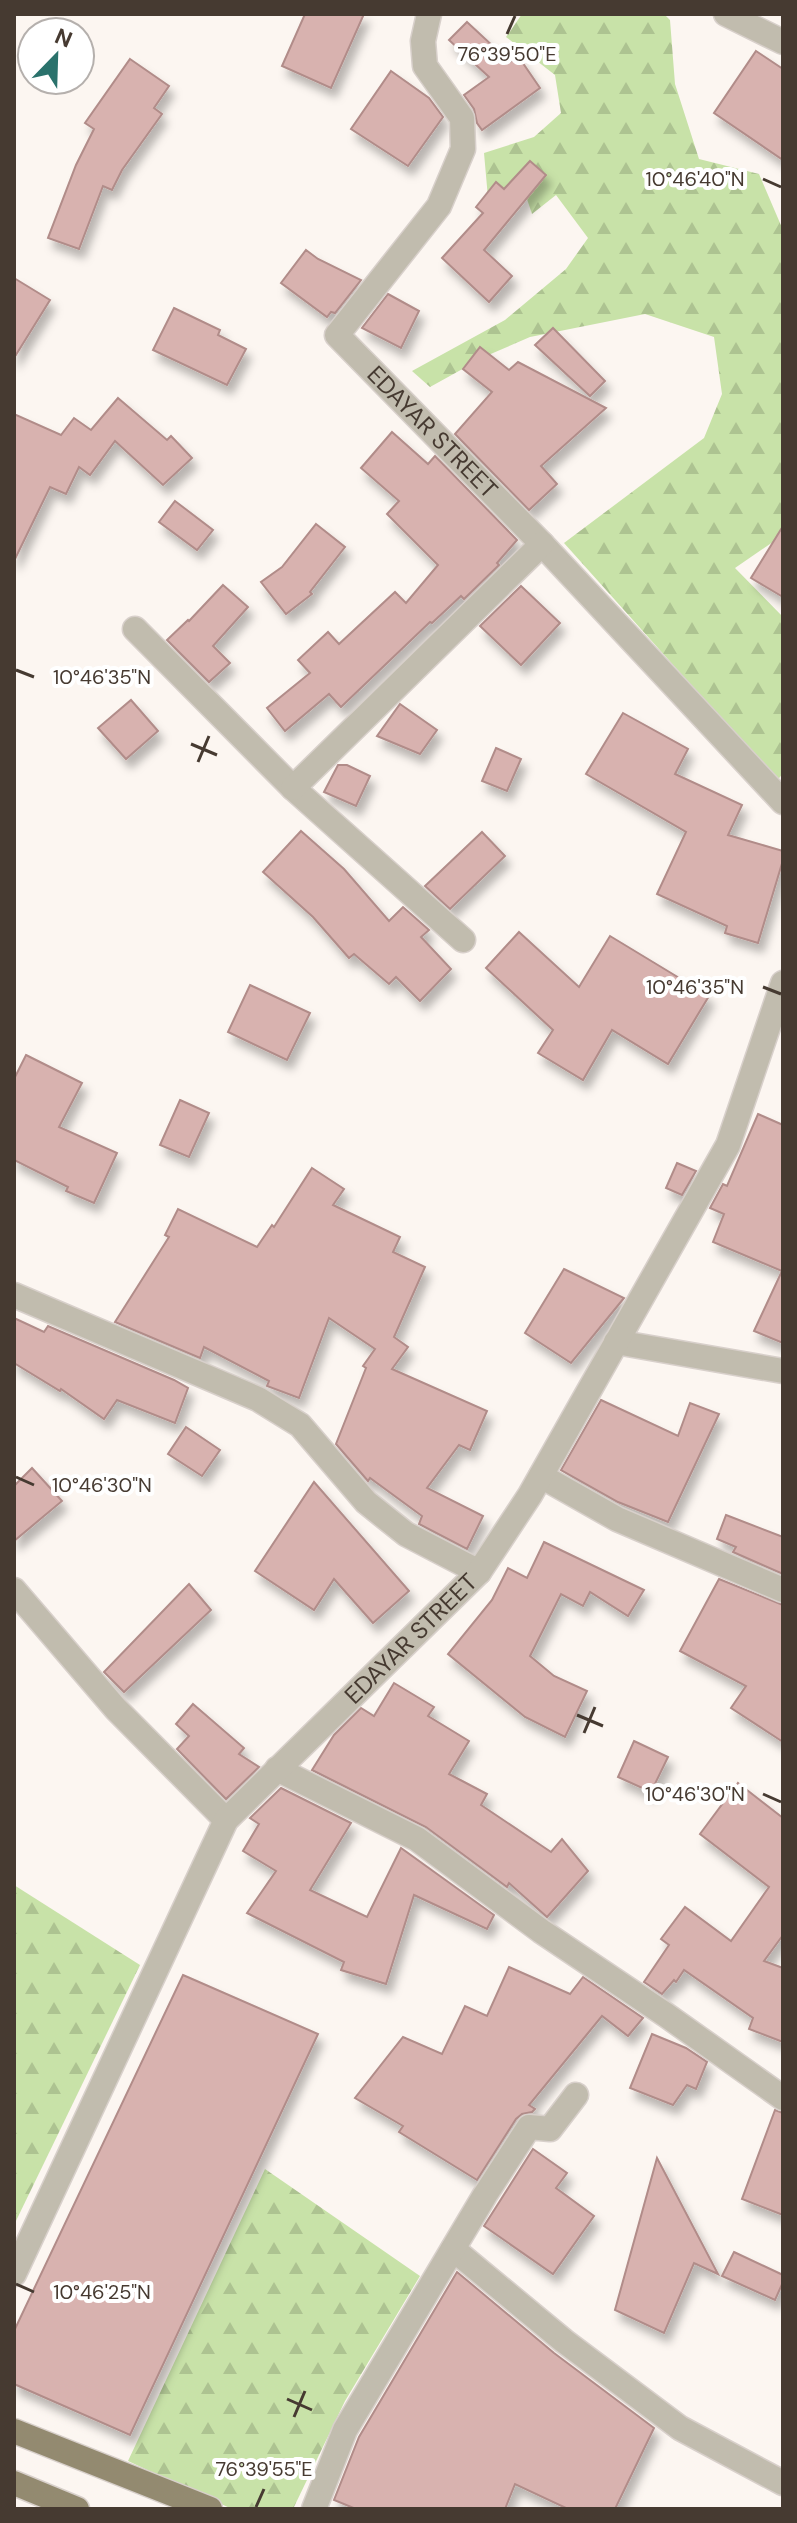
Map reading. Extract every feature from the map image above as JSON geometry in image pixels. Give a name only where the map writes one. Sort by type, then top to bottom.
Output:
[{"type":"main road","points":[[14,2431],[210,2509]]},
{"type":"main road","points":[[14,2483],[77,2509]]},
{"type":"street","name":"EDAYAR STREET","points":[[429,14],[423,41],[425,66],[462,118],[463,149],[439,206],[337,335],[542,544],[782,798]]},
{"type":"street","points":[[726,14],[783,42]]},
{"type":"street","points":[[293,788],[542,544]]},
{"type":"street","points":[[135,629],[293,788],[463,940]]},
{"type":"street","name":"EDAYAR STREET","points":[[14,2274],[226,1820],[479,1572],[541,1476],[728,1145],[783,983]]},
{"type":"street","points":[[14,1295],[258,1399],[300,1425],[366,1502],[406,1534],[479,1572]]},
{"type":"street","points":[[616,1342],[783,1371]]},
{"type":"street","points":[[541,1476],[617,1519],[783,1590]]},
{"type":"street","points":[[14,1590],[116,1709],[226,1820]]},
{"type":"street","points":[[277,1769],[417,1839],[541,1931],[783,2098]]},
{"type":"street","points":[[314,2509],[345,2430],[529,2127],[550,2129],[576,2095]]},
{"type":"street","points":[[453,2249],[564,2341],[680,2428],[783,2483]]},
{"type":"green space","points":[[522,14],[664,14],[670,20],[675,84],[699,159],[759,174],[783,230],[783,535],[735,568],[783,617],[783,773],[777,781],[564,543],[704,438],[722,394],[714,337],[645,314],[530,337],[486,356],[430,387],[412,371],[505,320],[566,269],[588,238],[556,195],[532,214],[523,187],[488,198],[484,153],[534,137],[561,113],[555,75],[506,37]]},
{"type":"green space","points":[[14,1885],[140,1965],[14,2225]]},
{"type":"green space","points":[[265,2169],[420,2276],[345,2401],[293,2509],[232,2509],[128,2461]]},
{"type":"building","points":[[305,14],[364,14],[331,88],[282,66]]},
{"type":"building","points":[[467,22],[510,62],[518,56],[540,88],[482,130],[474,109],[464,95],[489,77],[449,40]]},
{"type":"building","points":[[756,51],[783,69],[783,160],[714,113]]},
{"type":"building","points":[[130,59],[169,86],[154,108],[162,114],[122,170],[112,190],[103,186],[79,249],[48,238],[76,165],[94,129],[85,123]]},
{"type":"building","points":[[391,71],[429,98],[443,117],[408,166],[351,129]]},
{"type":"building","points":[[530,161],[546,175],[484,250],[512,276],[489,302],[442,258],[483,213],[476,207],[496,182],[504,189]]},
{"type":"building","points":[[306,250],[361,280],[335,313],[331,312],[327,317],[281,283]]},
{"type":"building","points":[[14,278],[50,300],[14,358]]},
{"type":"building","points":[[388,294],[419,311],[401,348],[362,328]]},
{"type":"building","points":[[174,308],[220,330],[218,335],[246,349],[227,385],[153,350]]},
{"type":"building","points":[[553,328],[605,381],[590,396],[535,345]]},
{"type":"building","points":[[480,347],[509,370],[518,362],[606,408],[541,466],[557,484],[529,510],[455,434],[492,392],[463,369]]},
{"type":"building","points":[[118,398],[167,440],[171,436],[192,458],[163,485],[115,441],[90,475],[79,467],[66,494],[50,487],[14,561],[14,414],[61,435],[74,418],[91,430]]},
{"type":"building","points":[[392,432],[428,464],[435,456],[517,540],[497,563],[499,565],[464,599],[461,596],[430,622],[341,707],[329,694],[285,731],[267,708],[310,673],[298,660],[328,632],[339,644],[395,592],[406,603],[438,565],[387,514],[399,501],[361,468]]},
{"type":"building","points":[[175,501],[213,530],[197,550],[159,522]]},
{"type":"building","points":[[316,524],[345,547],[310,592],[312,594],[286,614],[261,582],[282,567]]},
{"type":"building","points":[[783,526],[783,597],[751,578]]},
{"type":"building","points":[[223,585],[248,607],[213,646],[230,663],[209,682],[167,640]]},
{"type":"building","points":[[521,586],[560,623],[521,665],[480,626]]},
{"type":"building","points":[[131,700],[158,731],[126,759],[98,728]]},
{"type":"building","points":[[400,704],[437,730],[420,754],[377,736]]},
{"type":"building","points":[[623,713],[688,749],[675,774],[742,805],[728,835],[783,851],[758,943],[725,933],[727,926],[657,894],[686,832],[586,774]]},
{"type":"building","points":[[496,748],[521,759],[507,791],[482,781]]},
{"type":"building","points":[[338,765],[347,765],[370,776],[356,806],[324,792]]},
{"type":"building","points":[[301,831],[344,869],[389,921],[403,907],[429,930],[421,937],[451,969],[420,1001],[396,977],[389,984],[354,954],[349,958],[313,917],[263,872]]},
{"type":"building","points":[[482,832],[505,856],[450,909],[425,886]]},
{"type":"building","points":[[519,932],[579,987],[610,936],[709,996],[668,1064],[612,1030],[583,1080],[538,1053],[553,1030],[486,968]]},
{"type":"building","points":[[250,985],[310,1013],[287,1060],[228,1032]]},
{"type":"building","points":[[26,1055],[82,1083],[59,1127],[117,1153],[94,1203],[66,1191],[68,1187],[14,1160],[14,1079]]},
{"type":"building","points":[[180,1100],[209,1113],[189,1157],[160,1145]]},
{"type":"building","points":[[758,1114],[783,1125],[783,1343],[754,1331],[782,1271],[713,1242],[724,1214],[710,1208],[723,1184],[727,1186]]},
{"type":"building","points":[[677,1163],[696,1171],[682,1195],[666,1188]]},
{"type":"building","points":[[312,1168],[344,1189],[333,1205],[400,1237],[393,1252],[425,1267],[394,1337],[408,1347],[392,1369],[487,1411],[470,1450],[459,1445],[427,1488],[483,1516],[467,1549],[419,1524],[422,1516],[370,1478],[368,1481],[336,1444],[366,1368],[363,1366],[375,1349],[329,1318],[299,1398],[267,1386],[269,1381],[204,1347],[200,1358],[115,1322],[169,1237],[165,1235],[178,1209],[257,1247],[272,1225],[274,1227]]},
{"type":"building","points":[[564,1269],[624,1298],[571,1363],[525,1333]]},
{"type":"building","points":[[14,1318],[44,1332],[48,1326],[188,1388],[175,1423],[117,1400],[104,1419],[61,1389],[14,1363]]},
{"type":"building","points":[[601,1400],[678,1436],[690,1403],[719,1414],[668,1522],[618,1502],[561,1470]]},
{"type":"building","points":[[186,1427],[220,1450],[202,1476],[168,1454]]},
{"type":"building","points":[[32,1468],[62,1501],[14,1541],[14,1486]]},
{"type":"building","points":[[314,1482],[409,1591],[373,1623],[334,1579],[314,1610],[255,1571]]},
{"type":"building","points":[[726,1515],[783,1537],[783,1574],[733,1552],[736,1547],[717,1539]]},
{"type":"building","points":[[544,1542],[644,1590],[628,1616],[590,1592],[583,1606],[561,1594],[530,1656],[554,1676],[587,1691],[565,1737],[525,1717],[448,1654],[492,1600],[508,1568],[527,1578]]},
{"type":"building","points":[[719,1579],[783,1605],[783,1742],[731,1708],[746,1686],[680,1651]]},
{"type":"building","points":[[189,1584],[211,1610],[124,1692],[104,1672]]},
{"type":"building","points":[[394,1683],[434,1707],[428,1716],[469,1741],[449,1774],[487,1794],[481,1805],[551,1852],[562,1839],[588,1871],[547,1917],[509,1883],[507,1887],[426,1827],[312,1770],[334,1735],[361,1708],[374,1716]]},
{"type":"building","points":[[193,1704],[244,1748],[239,1754],[259,1767],[226,1799],[177,1749],[189,1736],[176,1724]]},
{"type":"building","points":[[634,1741],[668,1757],[651,1792],[618,1777]]},
{"type":"building","points":[[738,1783],[783,1818],[783,1935],[764,1961],[783,1968],[783,2042],[749,2029],[753,2018],[684,1970],[662,1994],[644,1982],[669,1945],[661,1939],[685,1907],[731,1941],[769,1887],[700,1834]]},
{"type":"building","points":[[281,1788],[351,1823],[310,1890],[367,1917],[401,1848],[494,1915],[487,1929],[414,1895],[386,1984],[341,1970],[344,1962],[247,1913],[276,1871],[243,1851],[259,1824],[250,1818]]},
{"type":"building","points":[[509,1967],[570,1994],[583,1977],[643,2018],[628,2036],[602,2016],[529,2105],[535,2109],[516,2119],[477,2180],[399,2132],[403,2126],[355,2098],[403,2037],[442,2054],[465,2006],[487,2016]]},
{"type":"building","points":[[183,1975],[318,2034],[130,2435],[14,2384],[14,2331]]},
{"type":"building","points":[[652,2034],[686,2048],[707,2062],[696,2089],[687,2085],[673,2105],[630,2088]]},
{"type":"building","points":[[775,2110],[783,2113],[783,2215],[742,2199]]},
{"type":"building","points":[[533,2149],[567,2173],[556,2188],[594,2216],[553,2274],[484,2226]]},
{"type":"building","points":[[657,2158],[718,2274],[694,2263],[664,2333],[615,2310]]},
{"type":"building","points":[[734,2252],[783,2275],[775,2300],[722,2276]]},
{"type":"building","points":[[457,2272],[554,2353],[654,2428],[615,2509],[568,2509],[515,2484],[505,2509],[356,2509],[334,2500],[359,2437]]}]
